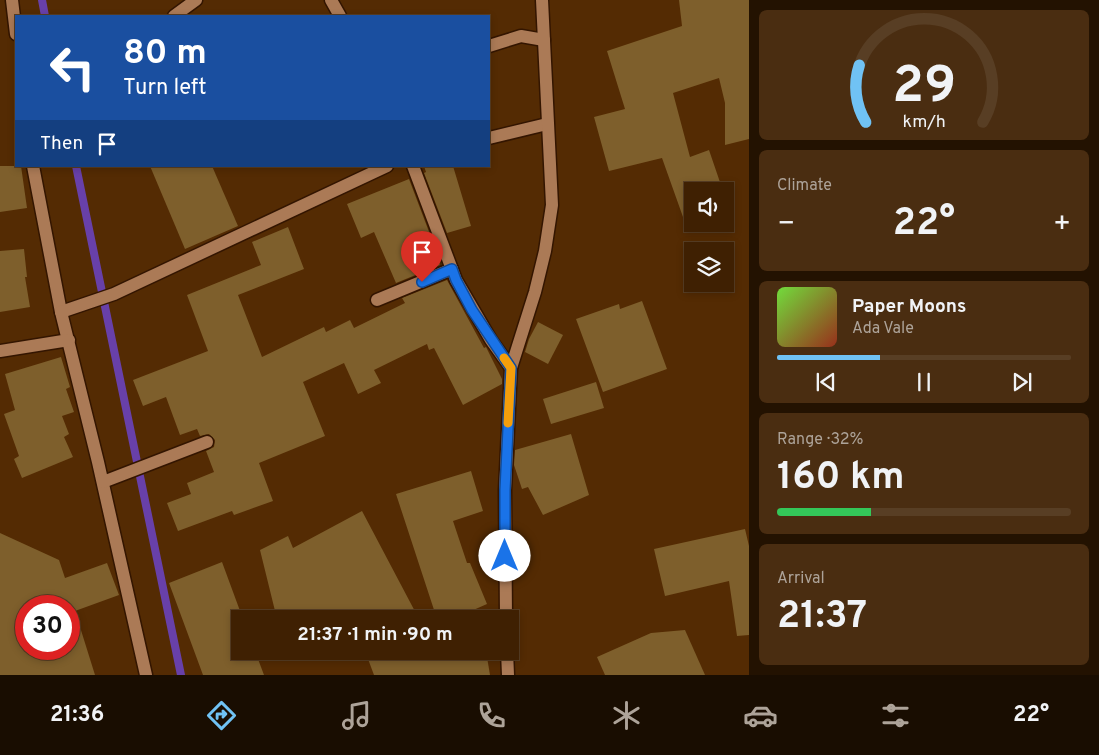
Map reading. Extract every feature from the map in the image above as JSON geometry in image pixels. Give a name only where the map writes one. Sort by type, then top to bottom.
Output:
[{"type":"street","points":[[12,0],[15,26]]},
{"type":"street","points":[[175,15],[196,0]]},
{"type":"street","points":[[332,0],[340,15]]},
{"type":"street","points":[[506,610],[505,490],[511,368],[535,292],[545,252],[552,205],[542,0]]},
{"type":"street","points":[[490,46],[521,36],[544,40]]},
{"type":"street","points":[[490,138],[548,124]]},
{"type":"street","points":[[33,167],[61,312],[103,482],[146,675]]},
{"type":"street","points":[[61,312],[114,294],[385,167]]},
{"type":"street","points":[[414,167],[456,280],[472,310],[511,368]]},
{"type":"street","points":[[377,300],[452,269]]},
{"type":"street","points":[[0,351],[69,340]]},
{"type":"street","points":[[103,482],[207,442]]},
{"type":"street","points":[[507,660],[508,675]]},
{"type":"building","points":[[679,0],[749,0],[749,139],[725,145],[725,103],[719,78],[673,93],[690,157],[709,150],[720,182],[684,182],[683,217],[662,158],[609,171],[594,117],[625,109],[607,51],[682,26]]},
{"type":"building","points":[[0,166],[21,167],[27,208],[0,212]]},
{"type":"building","points":[[150,167],[212,167],[238,226],[185,249]]},
{"type":"building","points":[[424,167],[453,167],[471,226],[447,233],[424,173],[426,172]]},
{"type":"building","points":[[409,179],[431,237],[428,238],[440,265],[396,283],[374,232],[361,238],[347,204]]},
{"type":"building","points":[[288,227],[304,269],[238,295],[262,357],[324,327],[326,332],[350,320],[354,328],[405,303],[402,298],[447,280],[484,348],[486,347],[502,379],[502,384],[463,405],[434,348],[429,350],[427,344],[374,370],[381,383],[358,394],[344,363],[303,382],[325,436],[259,463],[273,501],[234,515],[232,511],[178,531],[167,503],[191,494],[187,483],[214,472],[206,451],[214,447],[215,440],[209,434],[200,436],[197,429],[180,435],[166,397],[143,406],[133,380],[208,351],[187,295],[261,265],[252,242]]},
{"type":"building","points":[[24,249],[27,277],[25,277],[30,307],[0,312],[0,251]]},
{"type":"building","points":[[642,301],[667,369],[603,392],[576,319],[619,304],[620,309]]},
{"type":"building","points":[[538,322],[563,335],[548,364],[525,352]]},
{"type":"building","points":[[61,357],[70,387],[66,389],[74,412],[62,416],[69,434],[64,437],[73,457],[22,478],[14,459],[19,456],[4,414],[15,410],[5,374]]},
{"type":"building","points":[[596,382],[604,408],[551,424],[543,399]]},
{"type":"building","points":[[571,434],[589,495],[543,515],[528,487],[522,489],[514,465],[515,450]]},
{"type":"building","points":[[471,471],[483,511],[453,521],[467,563],[470,563],[487,604],[473,610],[434,610],[396,494]]},
{"type":"building","points":[[362,511],[414,610],[275,610],[260,550],[288,536],[293,548]]},
{"type":"building","points":[[745,529],[749,546],[749,635],[737,636],[729,581],[665,596],[654,549]]},
{"type":"building","points":[[0,533],[59,560],[65,578],[107,563],[119,595],[80,609],[80,595],[15,595],[15,660],[80,660],[80,627],[95,675],[0,675]]},
{"type":"building","points":[[222,562],[240,610],[231,610],[231,660],[258,660],[264,675],[203,675],[169,583]]},
{"type":"building","points":[[685,630],[705,675],[605,675],[597,657],[651,633]]},
{"type":"building","points":[[368,660],[488,660],[490,675],[374,675]]},
{"type":"waterway","points":[[42,0],[45,15]]},
{"type":"waterway","points":[[76,167],[181,675]]},
{"type":"slow traffic","points":[[504,358],[511,368],[508,423]]},
{"type":"route","points":[[422,282],[452,269],[472,310],[511,368],[505,490],[505,556]]}]
